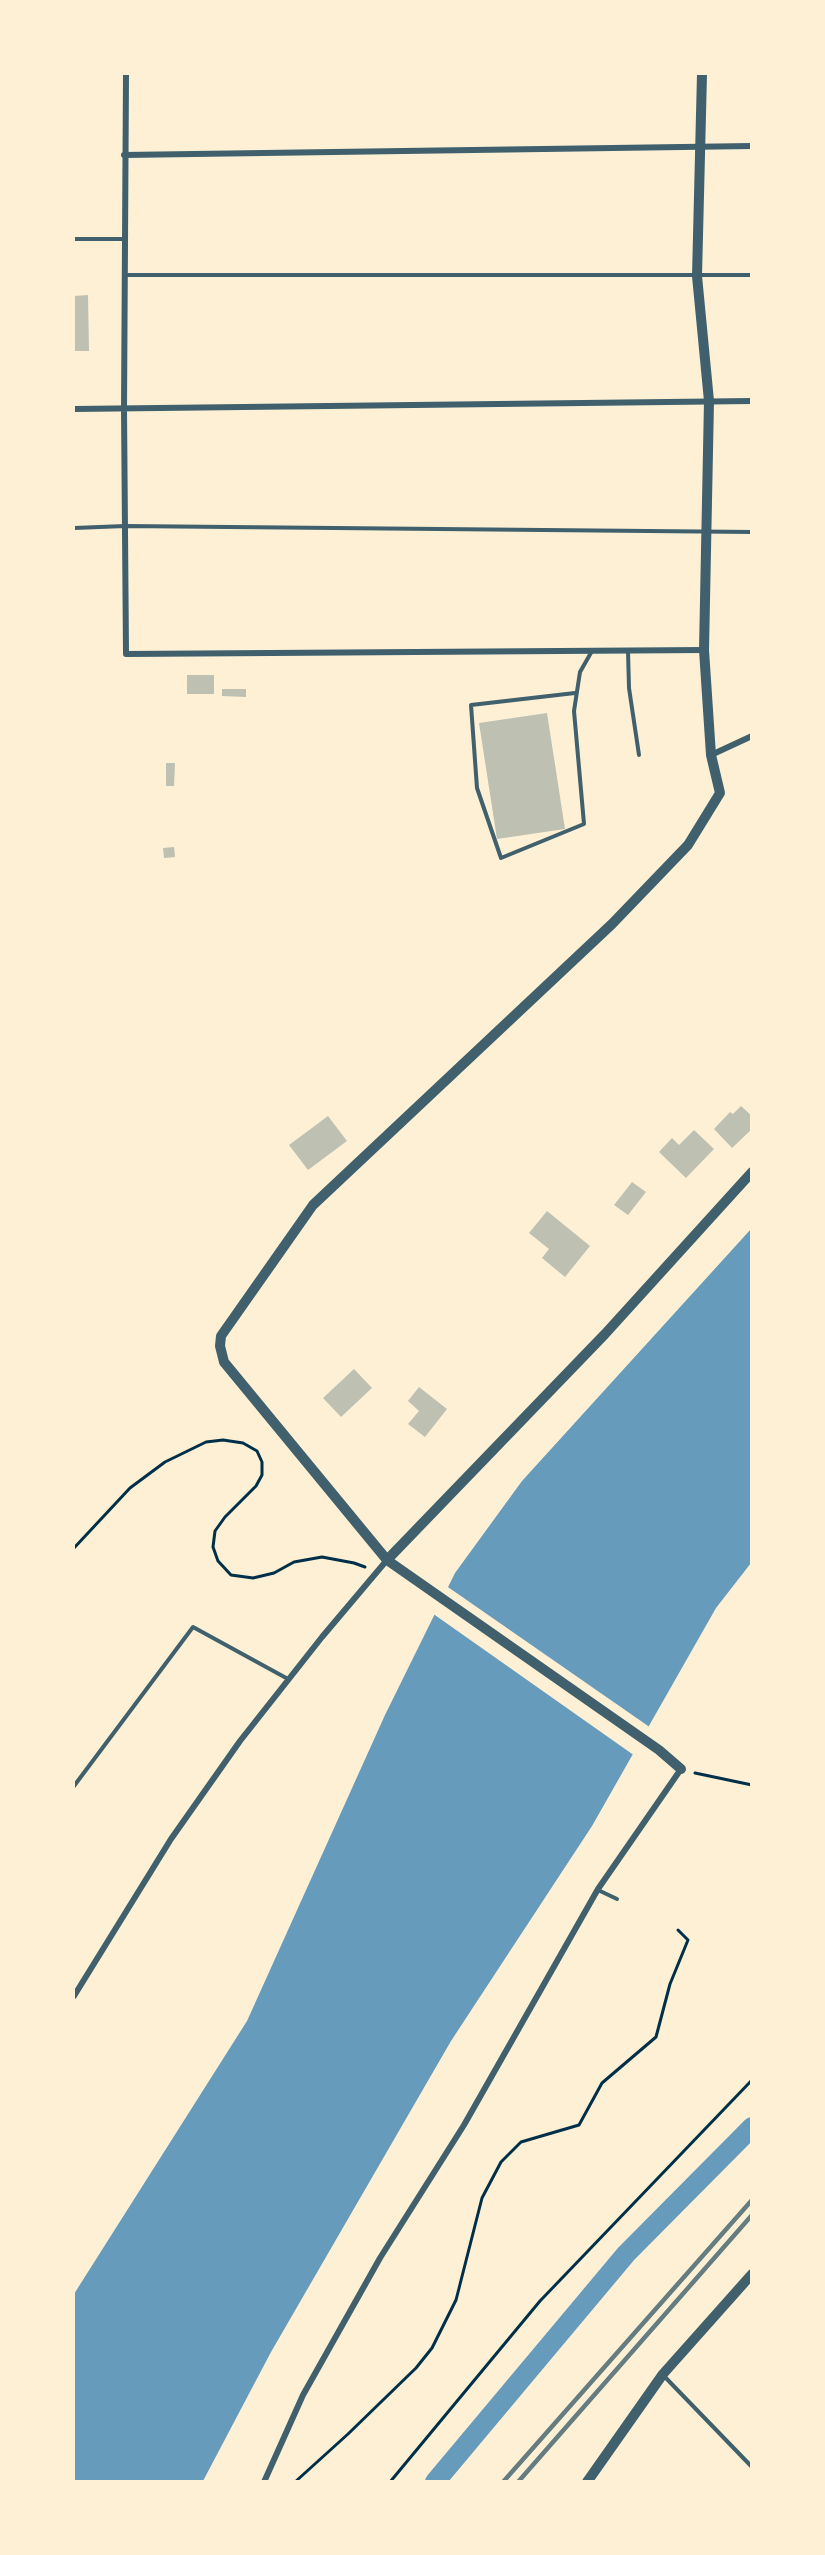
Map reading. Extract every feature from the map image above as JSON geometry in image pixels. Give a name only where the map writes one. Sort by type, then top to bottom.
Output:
[{"type":"street","points":[[126,74],[124,154],[126,654],[704,650]]},
{"type":"street","points":[[264,2481],[303,2395],[380,2258],[464,2125],[598,1889],[681,1769],[659,1750],[387,1560],[224,1362],[219,1346],[221,1336],[313,1205],[612,924],[688,845],[720,793],[711,755],[704,650],[709,401],[697,276],[702,74]]},
{"type":"street","points":[[124,154],[514,151],[752,146]]},
{"type":"street","points":[[74,409],[752,401]]},
{"type":"street","points":[[711,755],[752,736]]},
{"type":"street","points":[[74,1996],[171,1839],[240,1741],[288,1680],[387,1560],[605,1334],[752,1173]]},
{"type":"street","points":[[587,2481],[663,2374],[752,2274]]},
{"type":"lane","points":[[74,239],[124,238]]},
{"type":"lane","points":[[124,275],[752,275]]},
{"type":"lane","points":[[74,528],[126,526],[752,532]]},
{"type":"lane","points":[[575,693],[471,705],[477,788],[501,858],[584,824],[574,711],[575,693],[584,661],[592,650]]},
{"type":"lane","points":[[628,650],[629,688],[639,755]]},
{"type":"lane","points":[[74,1786],[193,1628],[288,1680]]},
{"type":"lane","points":[[598,1889],[617,1899]]},
{"type":"lane","points":[[663,2374],[752,2467]]},
{"type":"path","points":[[74,1548],[130,1488],[156,1469],[197,1446],[223,1440],[243,1443],[257,1451],[262,1462],[262,1475],[256,1486],[225,1517],[215,1531],[213,1547],[218,1561],[231,1575],[253,1578],[274,1573],[294,1562],[322,1557],[354,1563]]},
{"type":"path","points":[[710,1777],[752,1785]]},
{"type":"path","points":[[295,2481],[348,2434],[416,2368],[432,2348],[456,2300],[482,2198],[501,2162],[520,2142],[579,2125],[602,2083],[656,2037],[670,1984],[688,1940],[678,1930]]},
{"type":"path","points":[[390,2481],[540,2301],[752,2080]]},
{"type":"water","points":[[751,1229],[751,1563],[716,1608],[592,1826],[451,2041],[271,2352],[203,2481],[74,2481],[74,2294],[247,2021],[385,1715],[455,1573],[522,1481]]},
{"type":"pier","points":[[445,1585],[651,1728],[635,1756],[432,1613]]},
{"type":"building","points":[[88,295],[89,351],[74,351],[74,296]]},
{"type":"building","points":[[187,675],[214,675],[214,694],[187,694]]},
{"type":"building","points":[[222,689],[246,689],[246,697],[222,696]]},
{"type":"building","points":[[547,713],[565,829],[497,839],[479,723]]},
{"type":"building","points":[[166,763],[175,763],[174,786],[166,786]]},
{"type":"building","points":[[174,847],[175,857],[164,858],[163,848]]},
{"type":"building","points":[[741,1106],[752,1116],[752,1129],[732,1148],[714,1129],[730,1112],[733,1114]]},
{"type":"building","points":[[328,1116],[347,1141],[308,1170],[289,1145]]},
{"type":"building","points":[[694,1130],[714,1149],[686,1178],[659,1152],[672,1138],[679,1145]]},
{"type":"building","points":[[632,1182],[646,1192],[628,1215],[614,1205]]},
{"type":"building","points":[[547,1211],[590,1246],[565,1277],[542,1258],[549,1249],[529,1233]]},
{"type":"building","points":[[354,1369],[372,1388],[341,1417],[323,1398]]},
{"type":"building","points":[[419,1387],[447,1409],[425,1437],[408,1424],[419,1411],[408,1401]]},
{"type":"waterway","points":[[435,2482],[626,2254],[752,2127]]},
{"type":"railway","points":[[503,2482],[752,2200]]},
{"type":"railway","points":[[518,2482],[752,2215]]}]
